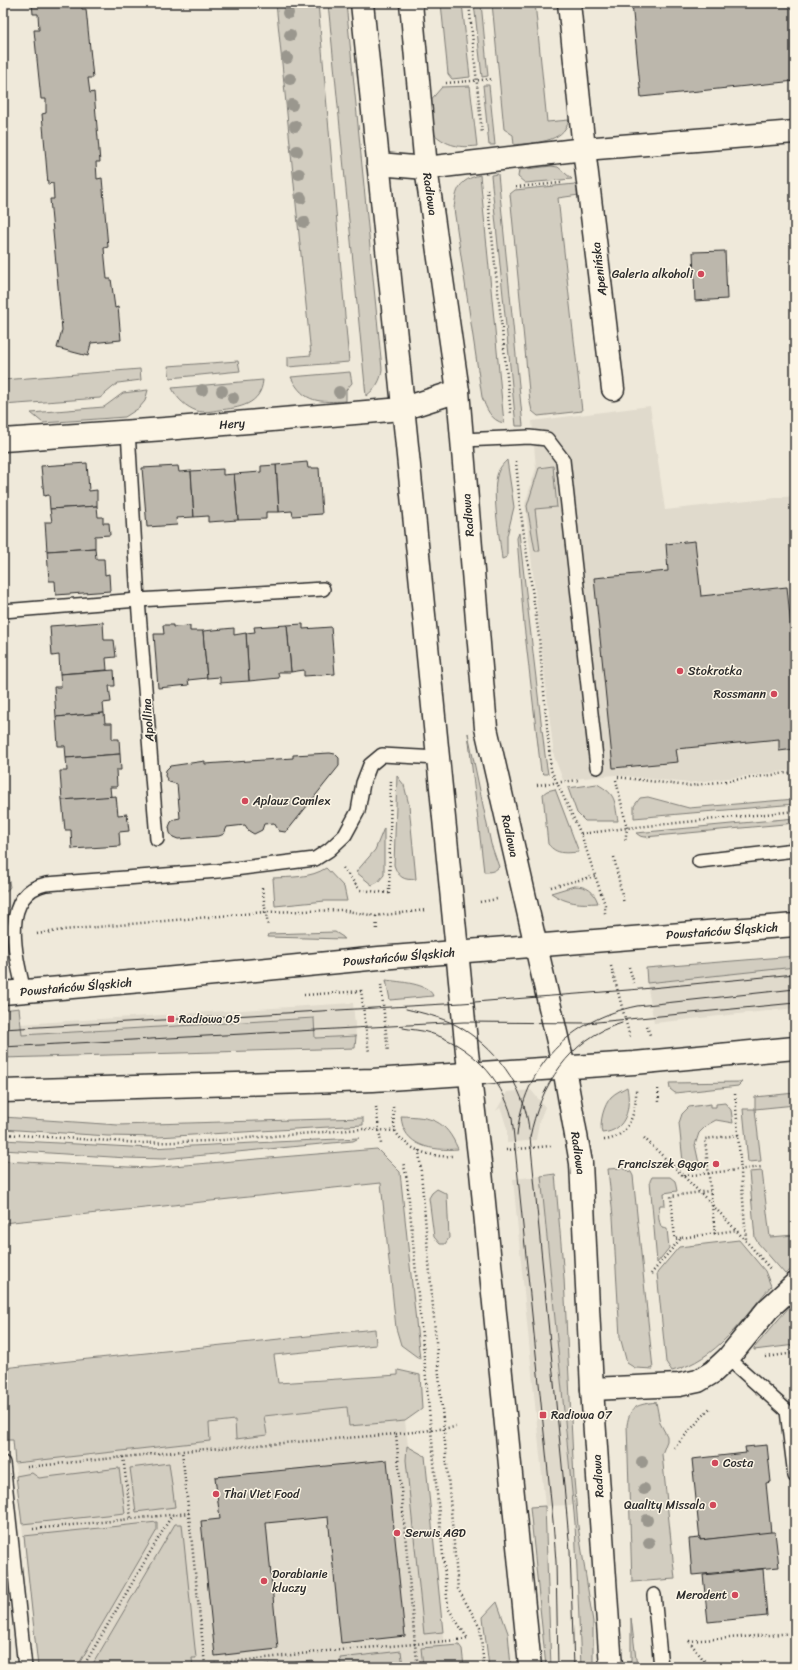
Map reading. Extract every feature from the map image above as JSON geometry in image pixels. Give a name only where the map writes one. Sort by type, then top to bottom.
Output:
[{"type":"main road","points":[[362,3],[530,1667]]},
{"type":"main road","name":"Radiowa","points":[[411,3],[426,168],[458,391],[486,728],[523,895],[537,946],[564,1068],[581,1163],[592,1389],[611,1667]]},
{"type":"main road","name":"Apenińska","points":[[569,3],[584,149],[613,389]]},
{"type":"main road","points":[[378,164],[426,168],[584,149],[795,132]]},
{"type":"main road","name":"Hery","points":[[3,440],[173,429],[402,409],[458,391]]},
{"type":"main road","name":"Powstańców Śląskich","points":[[14,992],[369,959],[795,925]]},
{"type":"main road","points":[[3,1091],[382,1080],[564,1068],[795,1048]]},
{"type":"main road","points":[[592,1389],[691,1384],[707,1377],[728,1358],[768,1309],[795,1284]]},
{"type":"lane","name":"Apollina","points":[[128,431],[138,600],[157,839]]},
{"type":"lane","points":[[462,440],[529,437],[547,439],[563,460],[598,766]]},
{"type":"lane","points":[[3,611],[138,600],[324,589]]},
{"type":"lane","points":[[14,992],[10,923],[11,911],[14,904],[26,890],[35,886],[218,871],[315,859],[329,850],[345,835],[358,811],[363,783],[370,765],[382,755],[438,758]]},
{"type":"lane","points":[[699,861],[795,850]]},
{"type":"lane","points":[[728,1358],[787,1411],[795,1476]]},
{"type":"lane","points":[[3,1466],[9,1532],[25,1667]]},
{"type":"lane","points":[[654,1595],[661,1667]]},
{"type":"path","points":[[444,76],[445,83],[492,79]]},
{"type":"path","points":[[512,188],[588,180]]},
{"type":"path","points":[[329,850],[360,890],[389,893],[391,772]]},
{"type":"path","points":[[625,842],[627,828],[615,777],[688,786],[795,772]]},
{"type":"path","points":[[536,785],[578,780]]},
{"type":"path","points":[[581,834],[795,811]]},
{"type":"path","points":[[614,857],[624,904]]},
{"type":"path","points":[[258,866],[268,926]]},
{"type":"path","points":[[12,940],[63,930],[265,912],[341,910],[376,916],[523,895],[595,876],[604,905]]},
{"type":"path","points":[[376,916],[363,1008],[396,1131],[407,1144],[428,1154],[445,1157],[609,1140],[622,1131],[632,1120],[636,1104],[636,1087]]},
{"type":"path","points":[[369,959],[382,1080],[379,1130],[381,1144]]},
{"type":"path","points":[[629,967],[634,983]]},
{"type":"path","points":[[612,971],[628,1030]]},
{"type":"path","points":[[735,1094],[742,1169],[746,1239]]},
{"type":"path","points":[[3,1134],[141,1142],[210,1141],[362,1129],[396,1131]]},
{"type":"path","points":[[715,1234],[705,1139],[739,1135]]},
{"type":"path","points":[[644,1138],[712,1203],[746,1239],[774,1273]]},
{"type":"path","points":[[419,1150],[458,1589],[480,1627],[484,1667]]},
{"type":"path","points":[[182,1451],[204,1666],[327,1651],[468,1639],[448,1608],[407,1179],[404,1162]]},
{"type":"path","points":[[684,1176],[762,1166]]},
{"type":"path","points":[[710,1191],[671,1196],[676,1239],[738,1230]]},
{"type":"path","points":[[651,1274],[681,1238]]},
{"type":"path","points":[[3,1466],[122,1458],[182,1451],[456,1428]]},
{"type":"path","points":[[396,1434],[418,1667]]},
{"type":"path","points":[[122,1458],[131,1518]]},
{"type":"path","points":[[9,1532],[131,1518],[189,1514]]},
{"type":"path","points":[[83,1667],[172,1515]]},
{"type":"path","points":[[709,1667],[689,1641],[795,1633]]},
{"type":"path","points":[[230,1663],[235,1667]]},
{"type":"shaded area","points":[[276,3],[318,3],[349,362],[288,367],[288,357],[311,355]]},
{"type":"shaded area","points":[[328,3],[346,3],[382,369],[377,384],[366,396]]},
{"type":"shaded area","points":[[441,3],[462,3],[470,77],[452,79],[448,74]]},
{"type":"shaded area","points":[[474,3],[481,3],[488,76],[482,77]]},
{"type":"shaded area","points":[[492,3],[535,3],[547,122],[569,120],[566,128],[561,134],[554,138],[539,142],[514,145],[513,135],[504,129]]},
{"type":"shaded area","points":[[483,85],[489,85],[495,145],[489,145]]},
{"type":"shaded area","points":[[470,86],[477,146],[465,147],[449,144],[434,134],[429,102],[442,87]]},
{"type":"shaded area","points":[[551,166],[558,167],[572,179],[525,183],[518,177],[519,170]]},
{"type":"shaded area","points":[[498,174],[523,426],[516,426],[491,175]]},
{"type":"shaded area","points":[[480,175],[504,423],[499,422],[492,417],[487,410],[482,397],[454,209],[456,196],[460,186],[467,180]]},
{"type":"shaded area","points":[[575,184],[579,195],[558,198],[582,411],[538,416],[532,411],[530,402],[510,194],[515,190]]},
{"type":"shaded area","points":[[238,361],[240,371],[170,378],[168,366]]},
{"type":"shaded area","points":[[140,369],[141,380],[118,383],[100,398],[3,405],[3,380]]},
{"type":"shaded area","points":[[350,372],[352,383],[346,390],[346,401],[321,401],[307,397],[296,386],[291,377]]},
{"type":"shaded area","points":[[263,380],[258,395],[248,404],[208,412],[197,411],[189,407],[179,399],[172,388]]},
{"type":"shaded area","points":[[148,390],[145,401],[139,408],[125,417],[43,423],[31,413],[104,407],[123,393]]},
{"type":"shaded area","points":[[650,406],[665,510],[794,496],[795,770],[688,783],[615,775],[563,780],[554,756],[525,504],[536,468],[532,421]]},
{"type":"shaded area","points":[[507,460],[514,507],[507,536],[507,557],[502,559],[496,513],[495,489],[496,478],[499,470]]},
{"type":"shaded area","points":[[553,466],[557,507],[535,509],[540,551],[535,551],[527,506],[539,468]]},
{"type":"shaded area","points":[[519,533],[548,774],[544,774],[541,771],[524,625],[517,538]]},
{"type":"shaded area","points":[[468,733],[491,844],[499,867],[490,872],[484,872]]},
{"type":"shaded area","points":[[397,776],[404,785],[409,805],[416,879],[405,879],[397,873],[394,865]]},
{"type":"shaded area","points":[[597,784],[608,791],[614,799],[618,821],[585,821],[577,813],[568,788]]},
{"type":"shaded area","points":[[555,789],[579,852],[558,852],[551,848],[548,844],[543,794],[547,791]]},
{"type":"shaded area","points":[[648,797],[689,808],[795,799],[795,804],[634,818],[634,806],[640,798]]},
{"type":"shaded area","points":[[795,818],[795,823],[645,837],[636,833]]},
{"type":"shaded area","points":[[384,828],[384,875],[378,882],[372,885],[356,872],[375,850]]},
{"type":"shaded area","points":[[326,868],[344,887],[347,901],[325,901],[275,906],[273,878],[314,874]]},
{"type":"shaded area","points":[[3,872],[7,872],[10,887],[3,895]]},
{"type":"shaded area","points":[[574,886],[586,888],[592,892],[598,903],[568,901],[551,893]]},
{"type":"shaded area","points":[[335,932],[344,939],[268,937],[269,934]]},
{"type":"shaded area","points":[[795,956],[795,967],[647,983],[646,968]]},
{"type":"shaded area","points":[[795,967],[795,1008],[654,1023],[647,983]]},
{"type":"shaded area","points":[[386,980],[426,988],[433,996],[390,1000]]},
{"type":"shaded area","points":[[353,1003],[356,1036],[315,1038],[314,1018],[22,1035],[21,1024]]},
{"type":"shaded area","points":[[19,1008],[22,1035],[314,1018],[315,1038],[356,1036],[355,1048],[3,1058],[3,1010]]},
{"type":"shaded area","points":[[742,1082],[738,1086],[675,1093],[670,1089],[669,1083]]},
{"type":"shaded area","points":[[627,1087],[627,1110],[622,1123],[617,1128],[602,1133],[602,1119],[608,1100],[617,1092]]},
{"type":"shaded area","points":[[531,1090],[545,1107],[539,1122],[536,1140],[507,1143],[507,1129],[502,1112],[500,1108],[496,1111],[507,1092]]},
{"type":"shaded area","points":[[795,1093],[795,1105],[755,1109],[755,1097]]},
{"type":"shaded area","points":[[725,1103],[731,1110],[733,1123],[716,1120],[707,1125],[699,1133],[695,1145],[700,1168],[692,1169],[683,1162],[679,1123],[682,1114],[689,1107],[711,1104],[711,1107],[716,1107],[716,1104]]},
{"type":"shaded area","points":[[743,1109],[755,1109],[761,1161],[748,1162]]},
{"type":"shaded area","points":[[401,1116],[421,1117],[436,1122],[448,1131],[458,1149],[430,1148],[413,1141],[407,1135]]},
{"type":"shaded area","points":[[3,1117],[118,1125],[363,1118],[363,1125],[158,1137],[108,1136],[3,1129]]},
{"type":"shaded area","points":[[359,1138],[353,1141],[163,1159],[3,1150],[3,1140],[150,1148]]},
{"type":"shaded area","points":[[377,1149],[400,1172],[420,1359],[401,1345],[396,1328],[381,1183],[3,1223],[3,1161],[149,1168]]},
{"type":"shaded area","points":[[622,1168],[631,1172],[633,1176],[653,1369],[635,1368],[627,1363],[620,1337],[613,1217],[608,1169]]},
{"type":"shaded area","points":[[762,1171],[770,1237],[795,1235],[795,1267],[785,1274],[755,1238],[749,1172]]},
{"type":"shaded area","points":[[555,1174],[564,1278],[574,1479],[578,1526],[593,1622],[593,1667],[581,1667],[575,1523],[541,1176]]},
{"type":"shaded area","points":[[541,1176],[573,1505],[545,1506],[513,1179]]},
{"type":"shaded area","points":[[652,1177],[670,1177],[675,1181],[677,1191],[664,1193],[665,1205],[660,1205],[659,1220],[662,1228],[667,1229],[669,1248],[657,1263],[650,1181]]},
{"type":"shaded area","points":[[437,1189],[447,1194],[449,1238],[445,1244],[440,1244],[434,1237],[429,1198]]},
{"type":"shaded area","points":[[739,1240],[765,1271],[771,1286],[739,1324],[716,1348],[703,1358],[688,1366],[672,1371],[666,1362],[657,1273],[679,1247]]},
{"type":"shaded area","points":[[790,1306],[795,1310],[795,1345],[754,1350],[754,1348]]},
{"type":"shaded area","points":[[375,1329],[376,1345],[274,1355],[278,1383],[398,1375],[398,1370],[420,1375],[422,1409],[405,1421],[349,1426],[347,1407],[264,1416],[267,1435],[236,1439],[235,1420],[209,1423],[210,1441],[15,1463],[13,1440],[3,1440],[3,1368]]},
{"type":"shaded area","points":[[656,1402],[660,1423],[667,1436],[667,1441],[662,1454],[675,1579],[632,1582],[627,1425],[630,1413],[636,1407]]},
{"type":"shaded area","points":[[347,1407],[349,1426],[405,1421],[408,1446],[425,1456],[444,1647],[459,1645],[462,1649],[464,1667],[38,1667],[15,1463],[210,1441],[209,1423],[235,1420],[237,1439],[267,1435],[264,1416]]},
{"type":"shaded area","points":[[407,1446],[425,1456],[443,1632],[424,1634],[406,1460]]},
{"type":"shaded area","points":[[169,1463],[175,1507],[136,1512],[130,1468]]},
{"type":"shaded area","points":[[119,1468],[125,1513],[22,1524],[16,1476],[32,1473],[39,1478]]},
{"type":"shaded area","points":[[545,1506],[551,1667],[546,1667],[530,1507]]},
{"type":"shaded area","points":[[157,1522],[157,1530],[77,1667],[38,1667],[24,1536]]},
{"type":"shaded area","points":[[175,1524],[182,1524],[196,1658],[192,1658],[193,1667],[91,1667]]},
{"type":"shaded area","points":[[497,1602],[508,1633],[511,1667],[489,1667],[483,1617]]},
{"type":"shaded area","points":[[631,1618],[637,1667],[631,1667]]},
{"type":"shaded area","points":[[459,1645],[462,1649],[464,1667],[423,1667],[421,1648]]},
{"type":"shaded area","points":[[401,1651],[403,1667],[341,1667],[340,1658]]},
{"type":"shaded area","points":[[313,1661],[314,1667],[246,1667]]},
{"type":"building","points":[[32,3],[81,3],[82,9],[86,9],[93,78],[88,78],[90,93],[94,92],[100,162],[96,162],[97,179],[102,178],[108,247],[104,248],[107,279],[111,279],[115,308],[118,307],[121,340],[91,343],[88,356],[57,348],[62,330],[50,199],[54,199],[53,183],[48,184],[42,114],[46,113],[46,99],[41,99],[34,30],[39,30],[38,14],[33,14]]},
{"type":"building","points":[[632,3],[795,3],[795,81],[641,97]]},
{"type":"building","points":[[725,251],[727,299],[695,301],[693,252]]},
{"type":"building","points":[[307,462],[308,468],[319,468],[322,514],[293,516],[292,511],[279,512],[276,465]]},
{"type":"building","points":[[87,463],[89,491],[97,490],[97,506],[50,509],[49,495],[44,496],[41,466]]},
{"type":"building","points":[[276,465],[279,512],[266,512],[266,519],[238,520],[234,474],[261,472],[261,466]]},
{"type":"building","points":[[178,466],[179,472],[191,471],[194,517],[176,518],[177,525],[147,527],[142,468]]},
{"type":"building","points":[[223,469],[223,475],[234,474],[238,520],[208,522],[208,516],[194,517],[191,471]]},
{"type":"building","points":[[97,506],[98,517],[103,517],[103,523],[109,523],[110,535],[95,536],[95,548],[47,551],[45,522],[52,522],[50,509]]},
{"type":"building","points":[[695,541],[701,596],[787,587],[795,667],[795,749],[779,751],[779,739],[676,749],[678,762],[613,768],[594,578],[668,571],[666,544]]},
{"type":"building","points":[[95,548],[96,559],[104,559],[105,575],[109,574],[110,591],[56,595],[55,581],[49,581],[47,551]]},
{"type":"building","points":[[103,622],[104,640],[114,640],[116,657],[106,658],[107,670],[60,674],[59,655],[52,656],[50,626]]},
{"type":"building","points":[[303,624],[303,629],[331,627],[335,674],[304,676],[304,670],[291,672],[287,625]]},
{"type":"building","points":[[163,625],[173,625],[173,627],[190,626],[190,631],[203,631],[207,678],[188,680],[189,685],[158,688],[154,634],[164,634]]},
{"type":"building","points":[[287,625],[291,672],[278,672],[279,678],[249,681],[246,633],[255,632],[254,627]]},
{"type":"building","points":[[234,628],[234,635],[246,633],[249,681],[220,683],[220,677],[207,678],[203,631]]},
{"type":"building","points":[[114,670],[115,686],[109,686],[111,702],[103,703],[104,713],[56,717],[54,687],[61,687],[60,674]]},
{"type":"building","points":[[104,713],[105,723],[112,723],[112,739],[119,739],[120,754],[66,758],[65,746],[58,746],[56,717]]},
{"type":"building","points":[[120,754],[121,770],[116,770],[117,787],[110,787],[111,797],[62,800],[60,771],[67,771],[66,758]]},
{"type":"building","name":"Aplauz Comlex","points":[[335,754],[339,758],[339,766],[285,832],[279,831],[274,823],[264,824],[262,830],[254,834],[249,831],[245,825],[227,827],[224,834],[219,836],[178,839],[173,837],[170,833],[169,827],[171,822],[180,818],[177,784],[169,782],[165,776],[166,770],[170,766],[205,761],[205,764],[293,758],[293,755]]},
{"type":"building","points":[[116,796],[118,815],[127,814],[129,831],[119,832],[120,846],[72,849],[71,830],[65,830],[62,800]]},
{"type":"building","points":[[767,1445],[771,1482],[766,1483],[771,1533],[700,1540],[692,1459],[746,1453],[745,1447]]},
{"type":"building","points":[[387,1460],[405,1636],[341,1643],[328,1517],[266,1523],[278,1649],[215,1656],[201,1521],[220,1519],[215,1477]]},
{"type":"building","points":[[775,1532],[779,1567],[692,1575],[689,1539],[700,1538],[700,1540]]},
{"type":"building","name":"Merodent","points":[[763,1569],[767,1616],[708,1622],[703,1575]]},
{"type":"tram line","points":[[3,1029],[462,1003],[641,989],[795,974]]},
{"type":"tram line","points":[[517,1136],[521,1111],[529,1088],[540,1068],[554,1050],[572,1034],[591,1022],[613,1012],[637,1006],[795,989]]},
{"type":"tram line","points":[[3,1047],[464,1022],[587,1023],[795,1003]]},
{"type":"tram line","points":[[406,1009],[438,1017],[450,1022],[483,1044],[505,1068],[514,1083],[526,1113],[529,1130]]},
{"type":"tram line","points":[[574,1667],[570,1551],[530,1137],[541,1100],[560,1067],[572,1052],[603,1030],[622,1023]]},
{"type":"tram line","points":[[403,1028],[427,1032],[445,1038],[471,1055],[482,1065],[501,1090],[512,1118],[553,1521],[556,1562],[558,1667]]},
{"type":"place","name":"Galeria alkoholi","points":[[701,274]]},
{"type":"place","name":"Stokrotka","points":[[680,671]]},
{"type":"place","name":"Rossmann","points":[[774,694]]},
{"type":"place","name":"Aplauz Comlex","points":[[245,801]]},
{"type":"place","name":"Radiowa 05","points":[[171,1019]]},
{"type":"place","name":"Franciszek Gągor","points":[[716,1164]]},
{"type":"place","name":"Radiowa 07","points":[[543,1415]]},
{"type":"place","name":"Costa","points":[[715,1463]]},
{"type":"place","name":"Thai Viet Food","points":[[216,1494]]},
{"type":"place","name":"Quality Missala","points":[[713,1505]]},
{"type":"place","name":"Serwis AGD","points":[[397,1533]]},
{"type":"place","name":"Dorabianie kluczy","points":[[264,1581]]},
{"type":"place","name":"Merodent","points":[[735,1595]]}]
